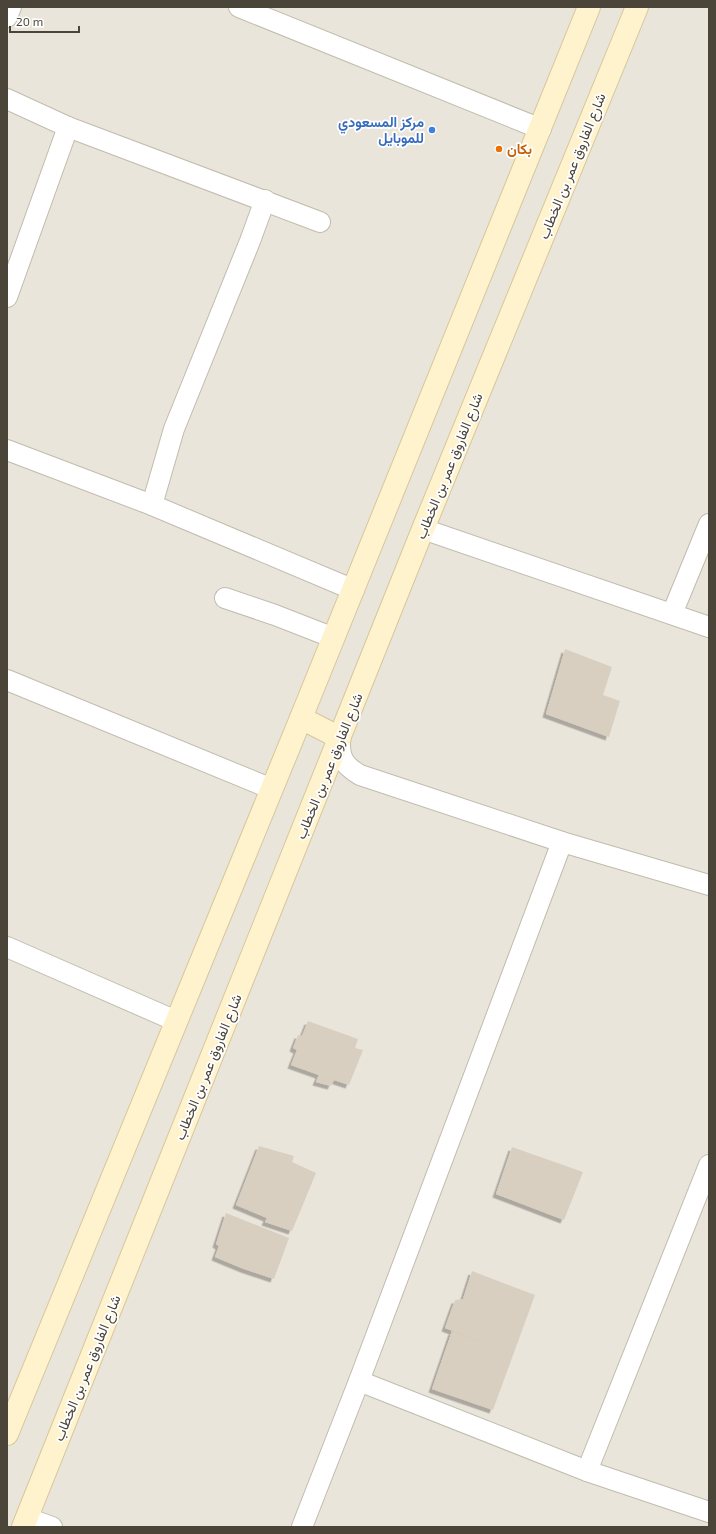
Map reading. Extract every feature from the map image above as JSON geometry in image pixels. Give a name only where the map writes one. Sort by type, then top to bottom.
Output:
[{"type":"main road","points":[[7,1434],[354,590],[590,7]]},
{"type":"main road","name":"شارع الفاروق عمر بن الخطاب","points":[[25,1523],[423,529],[637,7]]},
{"type":"main road","points":[[301,718],[340,738]]},
{"type":"street","points":[[7,18],[11,7]]},
{"type":"street","points":[[239,7],[279,14],[541,129]]},
{"type":"street","points":[[7,99],[68,127],[320,222]]},
{"type":"street","points":[[7,297],[68,127]]},
{"type":"street","points":[[152,505],[174,429],[250,241],[265,200]]},
{"type":"street","points":[[7,450],[152,505],[354,590]]},
{"type":"street","points":[[672,614],[709,524]]},
{"type":"street","points":[[423,529],[709,627]]},
{"type":"street","points":[[225,598],[276,615],[334,638]]},
{"type":"street","points":[[7,680],[272,789]]},
{"type":"street","points":[[340,738],[340,749],[343,760],[350,769],[360,775],[562,842],[709,885]]},
{"type":"street","points":[[302,1527],[359,1381],[562,842]]},
{"type":"street","points":[[7,947],[176,1020]]},
{"type":"street","points":[[587,1471],[709,1165]]},
{"type":"street","points":[[359,1381],[587,1471],[709,1512]]},
{"type":"street","points":[[25,1523],[52,1527]]},
{"type":"shaded area","points":[[7,7],[709,7],[709,1527],[7,1527]]},
{"type":"building","points":[[565,649],[612,667],[603,695],[620,701],[609,737],[546,714]]},
{"type":"building","points":[[308,1021],[358,1039],[355,1048],[363,1050],[349,1085],[334,1080],[331,1086],[316,1082],[319,1075],[291,1065],[297,1050],[293,1048],[298,1035],[302,1036]]},
{"type":"building","points":[[259,1146],[294,1156],[292,1162],[316,1173],[292,1231],[265,1222],[267,1218],[236,1205]]},
{"type":"building","points":[[512,1147],[583,1172],[564,1220],[496,1194]]},
{"type":"building","points":[[226,1213],[289,1238],[274,1279],[215,1257],[219,1246],[216,1244]]},
{"type":"building","points":[[472,1271],[535,1295],[493,1410],[432,1389],[452,1331],[488,1344],[445,1328],[455,1300],[463,1299]]},
{"type":"place","name":"مركز المسعودي للموبايل","points":[[432,130]]},
{"type":"place","name":"بكان","points":[[499,149]]}]
